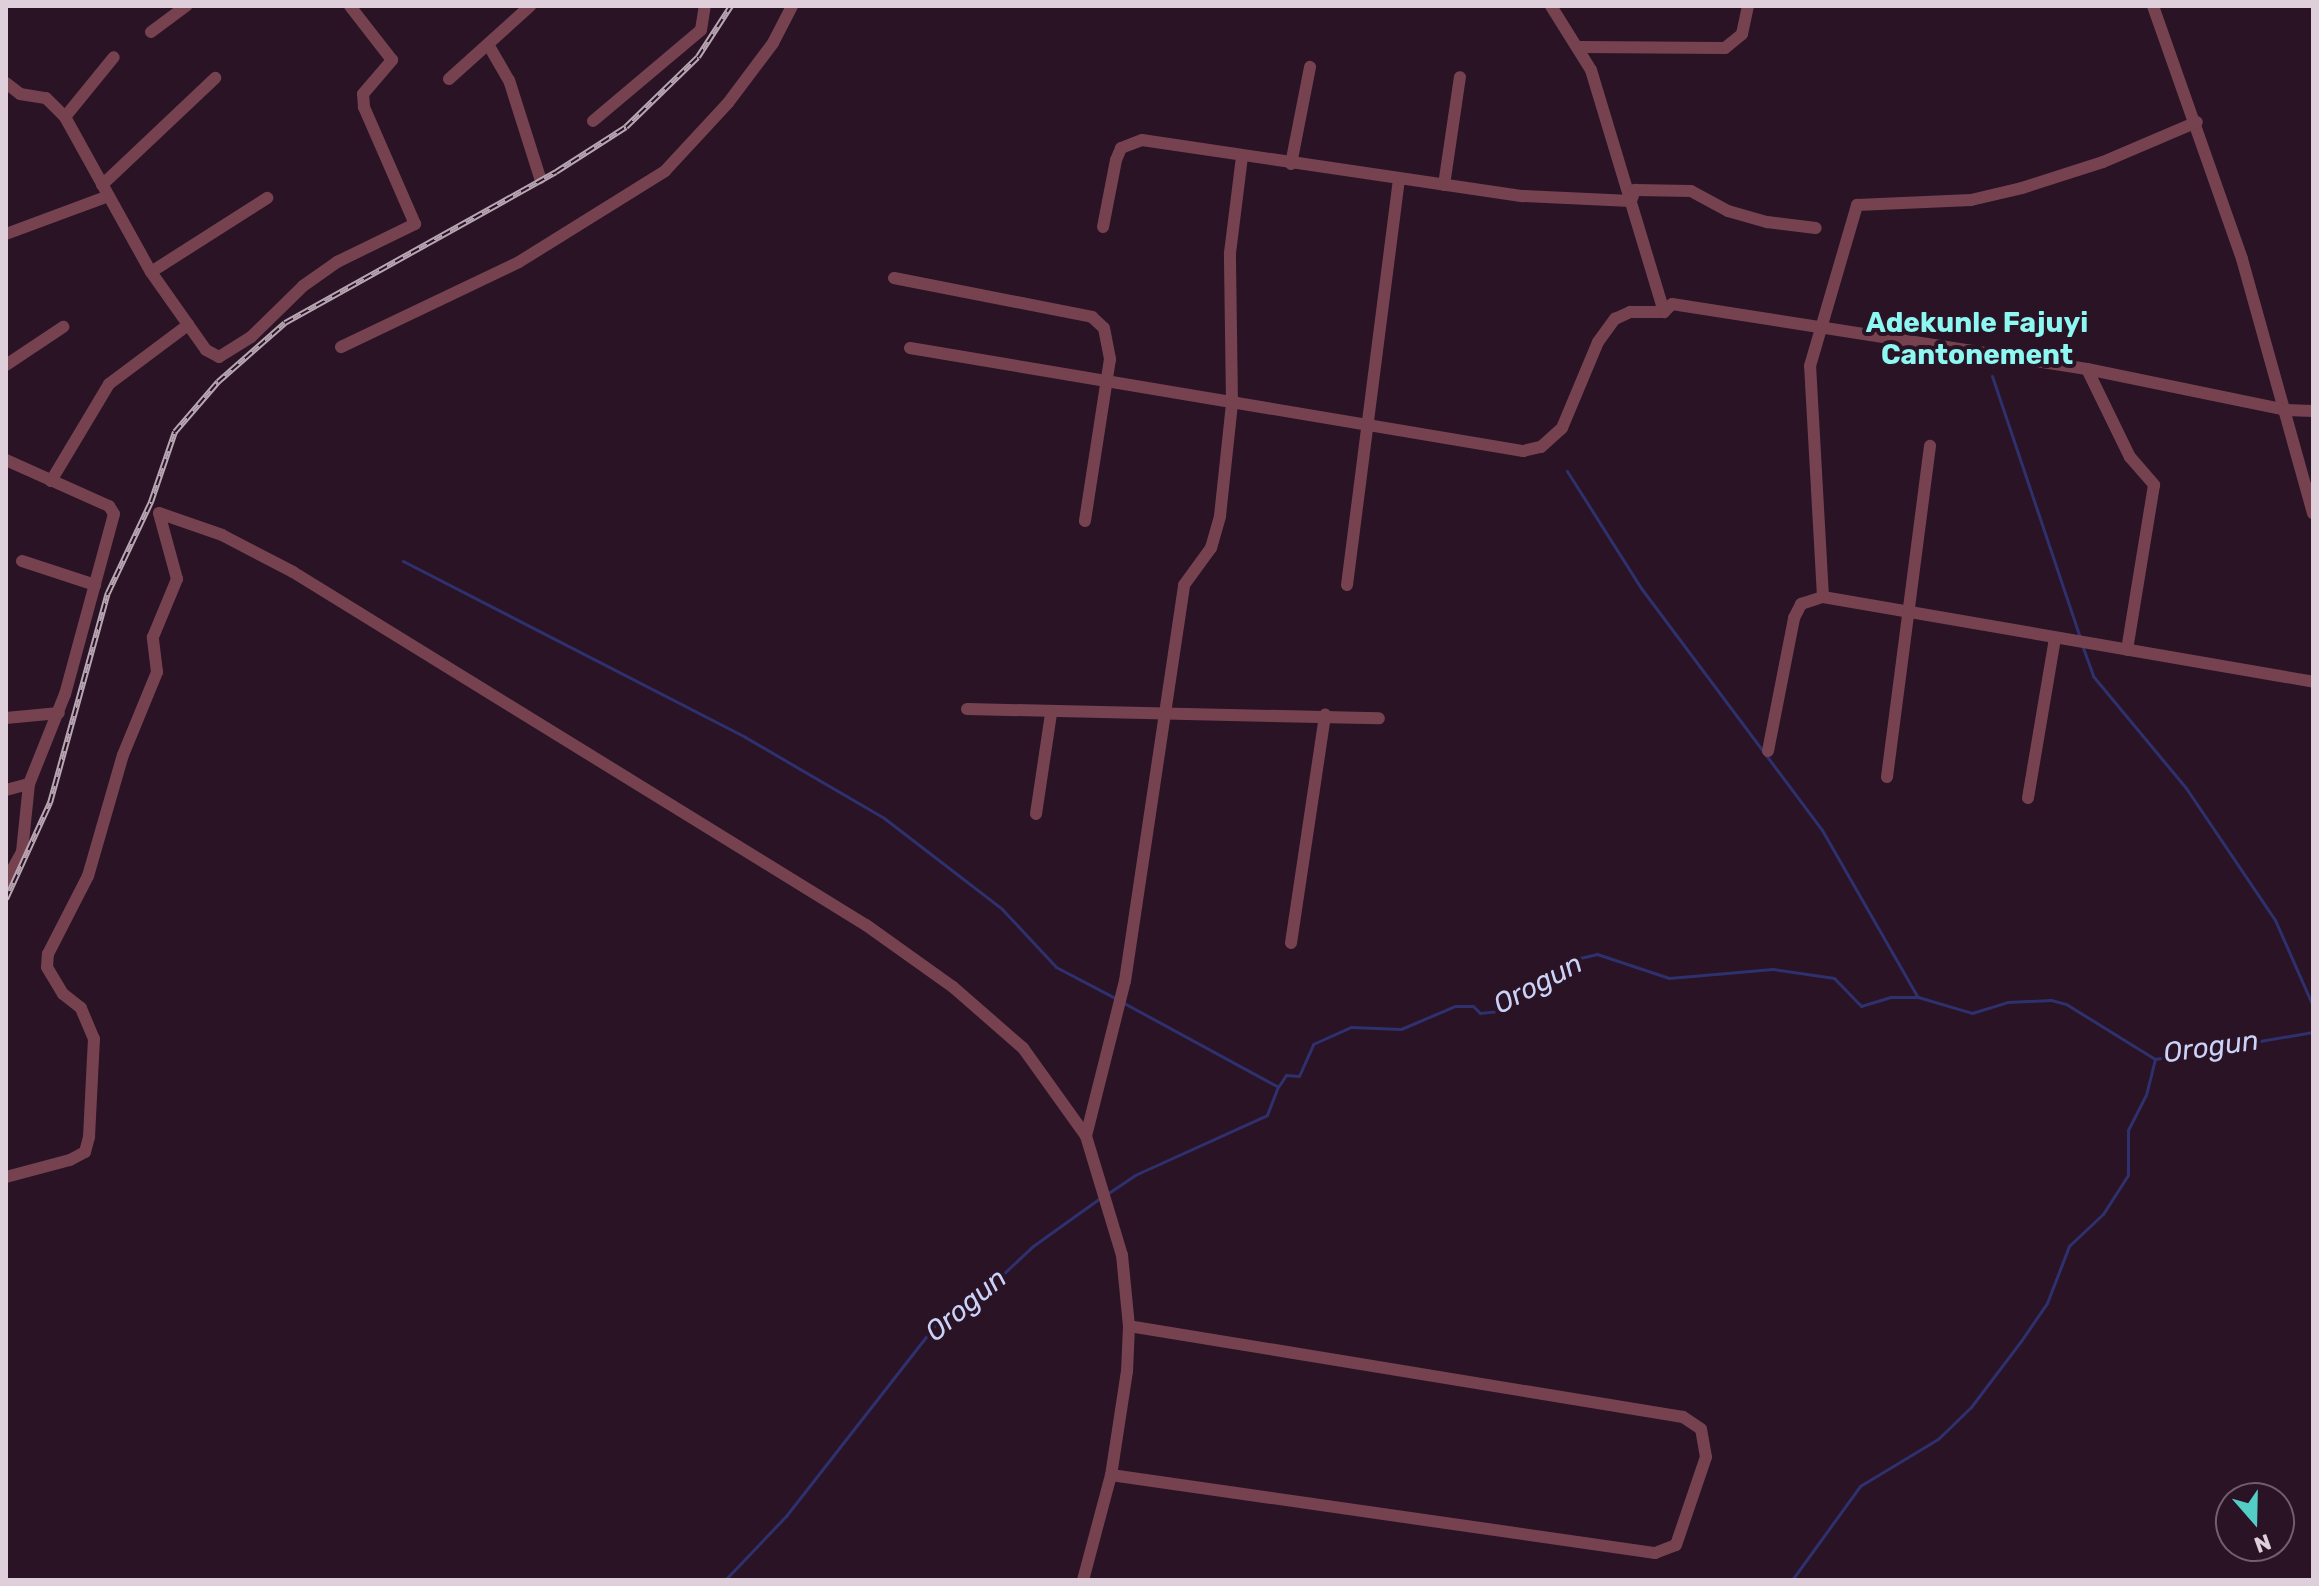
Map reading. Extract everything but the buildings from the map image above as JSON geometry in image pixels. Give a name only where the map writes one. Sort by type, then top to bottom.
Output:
[{"type":"street","points":[[151,32],[186,6]]},
{"type":"street","points":[[6,83],[20,94],[46,98],[65,117],[151,272],[206,350],[219,357],[234,351],[337,262],[415,224],[364,107],[363,94],[392,60],[350,6]]},
{"type":"street","points":[[449,79],[530,6]]},
{"type":"street","points":[[593,121],[701,30],[705,6]]},
{"type":"street","points":[[341,347],[519,262],[665,171],[728,103],[773,43],[792,6]]},
{"type":"street","points":[[1551,6],[1580,47],[1664,312]]},
{"type":"street","points":[[1580,47],[1725,48],[1742,34],[1748,6]]},
{"type":"street","points":[[2153,6],[2197,122],[2286,410],[2313,513]]},
{"type":"street","points":[[489,46],[509,80],[540,178]]},
{"type":"street","points":[[65,117],[114,57]]},
{"type":"street","points":[[1291,164],[1310,67]]},
{"type":"street","points":[[1444,185],[1460,77]]},
{"type":"street","points":[[6,234],[105,190],[215,78]]},
{"type":"street","points":[[6,101],[20,94]]},
{"type":"street","points":[[1823,597],[1809,399],[1810,366],[1857,205],[1971,200],[2022,188],[2103,162],[2197,122]]},
{"type":"street","points":[[1103,227],[1116,160],[1132,142],[1523,196],[1631,201]]},
{"type":"street","points":[[1086,1136],[1125,981],[1184,585],[1211,548],[1220,516],[1232,404],[1230,253],[1242,156]]},
{"type":"street","points":[[1347,585],[1370,426],[1399,179]]},
{"type":"street","points":[[1631,201],[1635,190],[1691,191],[1754,219],[1816,228]]},
{"type":"street","points":[[151,272],[267,198]]},
{"type":"street","points":[[894,278],[1092,317],[1108,339],[1108,384],[1085,521]]},
{"type":"street","points":[[910,348],[1108,384],[1523,451],[1541,447],[1562,428],[1598,342],[1615,319],[1630,312],[1664,312],[1672,304],[2087,369],[2286,410],[2313,411]]},
{"type":"street","points":[[51,481],[109,384],[188,325]]},
{"type":"street","points":[[6,365],[63,327]]},
{"type":"street","points":[[2087,369],[2130,457],[2154,485],[2127,650]]},
{"type":"street","points":[[1887,777],[1912,612],[1930,446]]},
{"type":"street","points":[[6,460],[113,509],[59,713],[29,784],[27,837],[6,881]]},
{"type":"street","points":[[6,1177],[70,1160],[85,1152],[89,1137],[94,1039],[81,1008],[63,994],[47,967],[48,954],[88,876],[123,755],[157,672],[153,637],[177,579],[159,513],[222,535],[293,572],[866,925],[995,1020],[1051,1082],[1086,1136],[1122,1255],[1129,1326],[1111,1475],[1083,1580]]},
{"type":"street","points":[[22,561],[95,585]]},
{"type":"street","points":[[1768,751],[1794,618],[1801,604],[1823,597],[2313,682]]},
{"type":"street","points":[[2028,798],[2055,638]]},
{"type":"street","points":[[967,709],[1051,714],[1165,712],[1379,718]]},
{"type":"street","points":[[6,718],[59,713]]},
{"type":"street","points":[[1036,814],[1051,714]]},
{"type":"street","points":[[1291,943],[1325,715]]},
{"type":"street","points":[[6,790],[29,784]]},
{"type":"street","points":[[1111,1475],[1655,1553],[1676,1545],[1706,1457],[1701,1429],[1683,1417],[1129,1326]]},
{"type":"waterway","points":[[1992,376],[2080,637]]},
{"type":"waterway","points":[[1567,471],[1641,588],[1822,830],[1917,996]]},
{"type":"waterway","points":[[403,561],[745,737],[884,818],[1002,909],[1056,967],[1115,998]]},
{"type":"waterway","points":[[2082,645],[2093,676],[2186,788],[2275,920],[2313,1006]]},
{"type":"waterway","name":"Orogun","points":[[1107,1194],[1135,1175],[1267,1115],[1278,1087],[1286,1075],[1299,1076],[1313,1044],[1351,1027],[1401,1029],[1455,1006],[1473,1006],[1480,1013],[1498,1011],[1571,960],[1597,954],[1669,978],[1773,969],[1834,978],[1861,1006],[1890,997],[1918,997],[1972,1013],[2007,1002],[2051,1000],[2066,1004],[2155,1059],[2313,1032]]},
{"type":"waterway","points":[[1122,1002],[1277,1086]]},
{"type":"waterway","points":[[1792,1580],[1860,1486],[1938,1439],[1971,1407],[2021,1341],[2047,1303],[2069,1246],[2103,1214],[2128,1175],[2128,1130],[2146,1095],[2155,1059]]},
{"type":"waterway","name":"Orogun","points":[[725,1580],[786,1516],[936,1324],[968,1307],[1033,1246],[1100,1198]]},
{"type":"railway","points":[[6,899],[50,803],[108,593],[151,502],[175,432],[218,382],[285,323],[556,172],[626,127],[698,57],[731,6]]},
{"type":"district","name":"Adekunle Fajuyi Cantonement","points":[[1977,339]]}]
